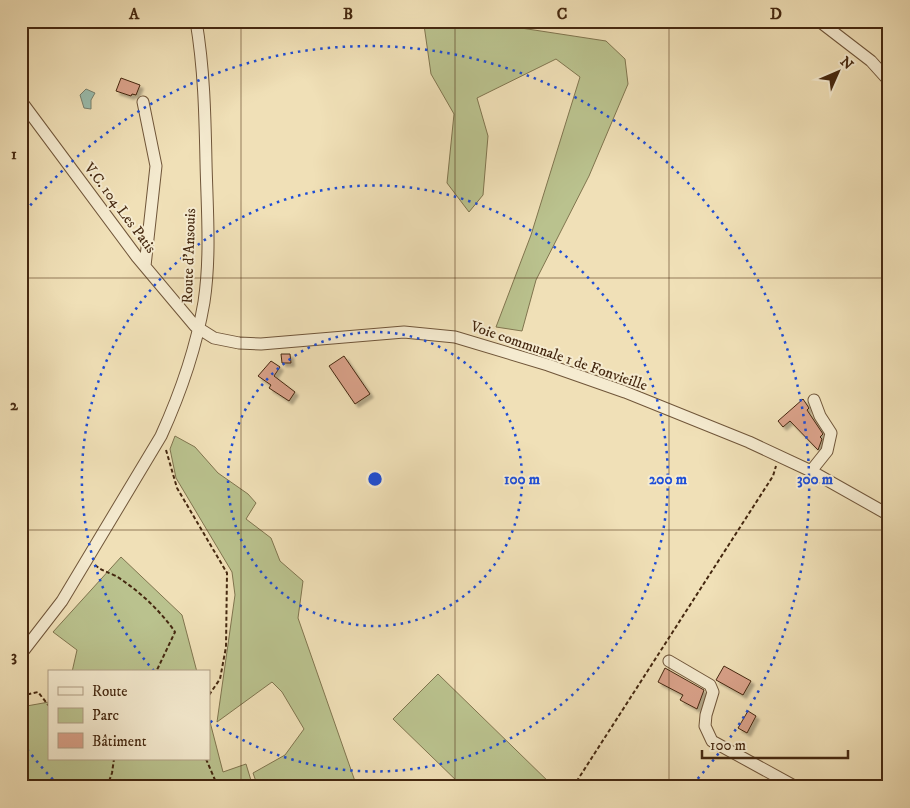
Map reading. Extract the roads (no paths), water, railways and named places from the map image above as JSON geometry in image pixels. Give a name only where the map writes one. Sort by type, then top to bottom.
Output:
[{"type":"street","name":"Route d'Ansouis","points":[[21,654],[62,601],[161,436],[186,377],[199,329],[204,301],[208,254],[205,97],[196,21]]},
{"type":"street","points":[[820,21],[871,61],[889,81]]},
{"type":"street","name":"V.C. 104 Les Patis","points":[[21,101],[145,266],[199,329]]},
{"type":"street","points":[[143,102],[156,166],[145,266]]},
{"type":"street","name":"Voie communale 1 de Fonvieille","points":[[199,329],[214,338],[239,343],[261,344],[404,332],[455,337],[548,365],[625,392],[780,456],[811,471],[889,515]]},
{"type":"street","points":[[811,471],[827,450],[831,433],[820,416],[814,400]]},
{"type":"street","points":[[669,661],[710,685],[713,692],[705,726],[712,741],[796,787]]}]
